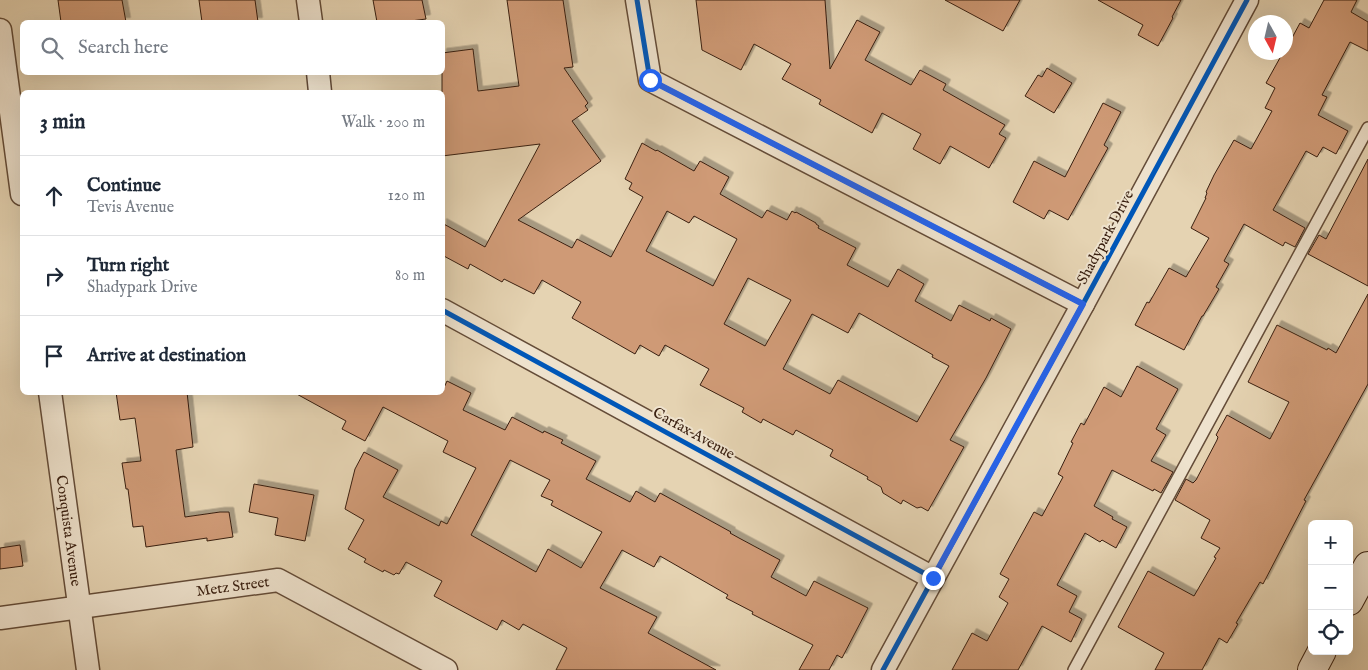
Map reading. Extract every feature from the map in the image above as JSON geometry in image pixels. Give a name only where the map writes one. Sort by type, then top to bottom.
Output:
[{"type":"main road","points":[[1353,594],[1368,566]]},
{"type":"main road","points":[[1312,670],[1320,655]]},
{"type":"street","points":[[308,0],[311,20]]},
{"type":"street","points":[[637,0],[650,80],[1083,304]]},
{"type":"street","name":"Shadypark Drive","points":[[883,670],[1247,0]]},
{"type":"street","points":[[0,30],[20,179]]},
{"type":"street","points":[[318,75],[320,90]]},
{"type":"street","name":"Carfax Avenue","points":[[445,312],[933,578]]},
{"type":"street","name":"Conquista Avenue","points":[[50,395],[88,670]]},
{"type":"street","name":"Metz Street","points":[[0,618],[278,580],[446,670]]},
{"type":"lane","points":[[1074,670],[1368,128]]},
{"type":"building","points":[[58,0],[122,0],[126,20],[61,20]]},
{"type":"building","points":[[199,0],[255,0],[258,20],[202,20]]},
{"type":"building","points":[[373,0],[422,0],[426,19],[377,20]]},
{"type":"building","points":[[507,0],[563,0],[573,67],[564,68],[588,103],[585,106],[588,110],[572,121],[601,161],[518,220],[572,248],[577,239],[611,257],[643,197],[629,189],[632,183],[625,179],[642,143],[694,171],[700,161],[729,177],[720,194],[762,218],[767,210],[787,220],[792,211],[816,223],[819,226],[818,228],[856,248],[847,265],[888,287],[898,269],[924,284],[915,301],[951,321],[959,305],[990,321],[991,318],[1011,329],[986,378],[950,440],[964,447],[928,511],[921,507],[917,508],[903,500],[901,504],[883,493],[881,487],[867,479],[868,477],[830,456],[833,450],[796,430],[793,435],[763,419],[761,423],[742,412],[744,408],[700,385],[709,369],[665,345],[659,356],[640,345],[635,354],[572,318],[581,302],[542,280],[534,294],[504,279],[502,282],[470,264],[468,269],[445,257],[445,225],[485,247],[540,144],[445,156],[445,90],[442,90],[442,75],[445,75],[445,53],[473,49],[478,91],[519,86]],"holes":[[[667,211],[689,223],[694,216],[737,239],[713,286],[646,251]],[[748,278],[791,300],[765,346],[724,324]],[[859,313],[949,366],[917,422],[838,380],[830,394],[783,369],[812,314],[848,333]]]},
{"type":"building","points":[[696,0],[825,0],[830,69],[857,20],[880,32],[865,60],[911,85],[920,70],[946,84],[943,90],[1005,125],[999,134],[1006,138],[989,168],[950,146],[940,164],[913,149],[921,134],[882,113],[872,133],[819,104],[821,100],[782,79],[791,64],[754,44],[741,70],[702,50]]},
{"type":"building","points":[[945,0],[1020,0],[1003,31]]},
{"type":"building","points":[[1098,0],[1181,0],[1158,46],[1138,35],[1143,25]]},
{"type":"building","points":[[1324,0],[1357,0],[1351,12],[1368,22],[1368,51],[1350,42],[1322,95],[1327,97],[1318,115],[1348,131],[1336,154],[1323,147],[1317,157],[1306,151],[1273,210],[1305,228],[1295,247],[1285,242],[1283,246],[1244,224],[1224,261],[1229,264],[1216,287],[1219,289],[1184,350],[1135,325],[1169,268],[1186,277],[1209,238],[1191,228],[1206,198],[1206,192],[1214,175],[1234,140],[1251,149],[1272,111],[1265,108],[1275,88],[1266,83],[1279,60],[1293,60],[1293,36],[1300,23],[1309,28]]},
{"type":"building","points":[[1047,68],[1072,83],[1054,113],[1025,96],[1038,75],[1042,77]]},
{"type":"building","points":[[1103,103],[1121,112],[1104,145],[1108,148],[1068,220],[1049,210],[1044,219],[1013,202],[1034,161],[1065,177]]},
{"type":"building","points":[[1368,159],[1368,286],[1308,254],[1319,235],[1326,239]]},
{"type":"building","points":[[1368,294],[1368,384],[1304,500],[1306,501],[1263,584],[1260,582],[1236,623],[1238,624],[1227,643],[1219,638],[1202,670],[1155,670],[1164,653],[1118,627],[1148,571],[1194,596],[1220,548],[1201,538],[1210,520],[1175,500],[1186,479],[1193,483],[1196,480],[1217,440],[1218,437],[1216,435],[1227,415],[1270,439],[1289,402],[1248,382],[1277,325],[1336,353]]},
{"type":"building","points":[[1137,366],[1178,389],[1156,429],[1166,435],[1151,461],[1173,472],[1161,493],[1154,489],[1153,491],[1112,470],[1094,506],[1127,527],[1116,548],[1102,540],[1100,542],[1085,533],[1057,585],[1077,596],[1069,612],[1082,619],[1071,642],[1042,626],[1018,670],[952,670],[972,633],[987,641],[1008,603],[999,597],[1009,579],[1000,574],[1034,512],[1042,516],[1063,477],[1058,474],[1081,423],[1084,425],[1104,387],[1121,397]]},
{"type":"building","points":[[447,381],[471,393],[463,410],[505,430],[512,417],[543,433],[544,431],[563,440],[561,443],[596,461],[586,479],[630,502],[636,491],[655,502],[660,493],[780,560],[771,577],[806,596],[814,581],[868,608],[842,658],[837,655],[829,670],[799,670],[813,645],[752,614],[753,612],[726,598],[728,595],[660,556],[654,567],[622,550],[600,588],[657,617],[648,633],[716,670],[556,670],[567,648],[523,624],[519,630],[502,620],[497,630],[434,596],[442,581],[406,562],[399,574],[396,573],[394,575],[384,570],[383,572],[364,562],[366,559],[348,549],[364,520],[345,509],[355,469],[364,452],[398,470],[383,497],[439,526],[441,521],[447,524],[476,468],[443,452],[448,441],[383,407],[365,441],[342,429],[346,421],[298,395],[445,395]],"holes":[[[510,460],[550,480],[541,496],[553,501],[551,505],[602,532],[581,568],[548,549],[536,572],[471,535]]]},
{"type":"building","points":[[116,395],[187,395],[193,447],[176,450],[185,517],[229,512],[233,537],[207,541],[207,538],[146,547],[143,526],[133,527],[128,489],[126,489],[122,463],[141,461],[135,418],[120,420]]},
{"type":"building","points":[[254,484],[314,495],[305,541],[275,535],[278,518],[249,512]]},
{"type":"building","points":[[20,545],[23,566],[0,569],[0,548]]},
{"type":"cycle path","points":[[637,0],[650,80],[1083,304]]},
{"type":"cycle path","points":[[883,670],[1247,0]]},
{"type":"cycle path","points":[[445,312],[933,578]]},
{"type":"route","points":[[650,80],[1083,304],[933,578]]}]
